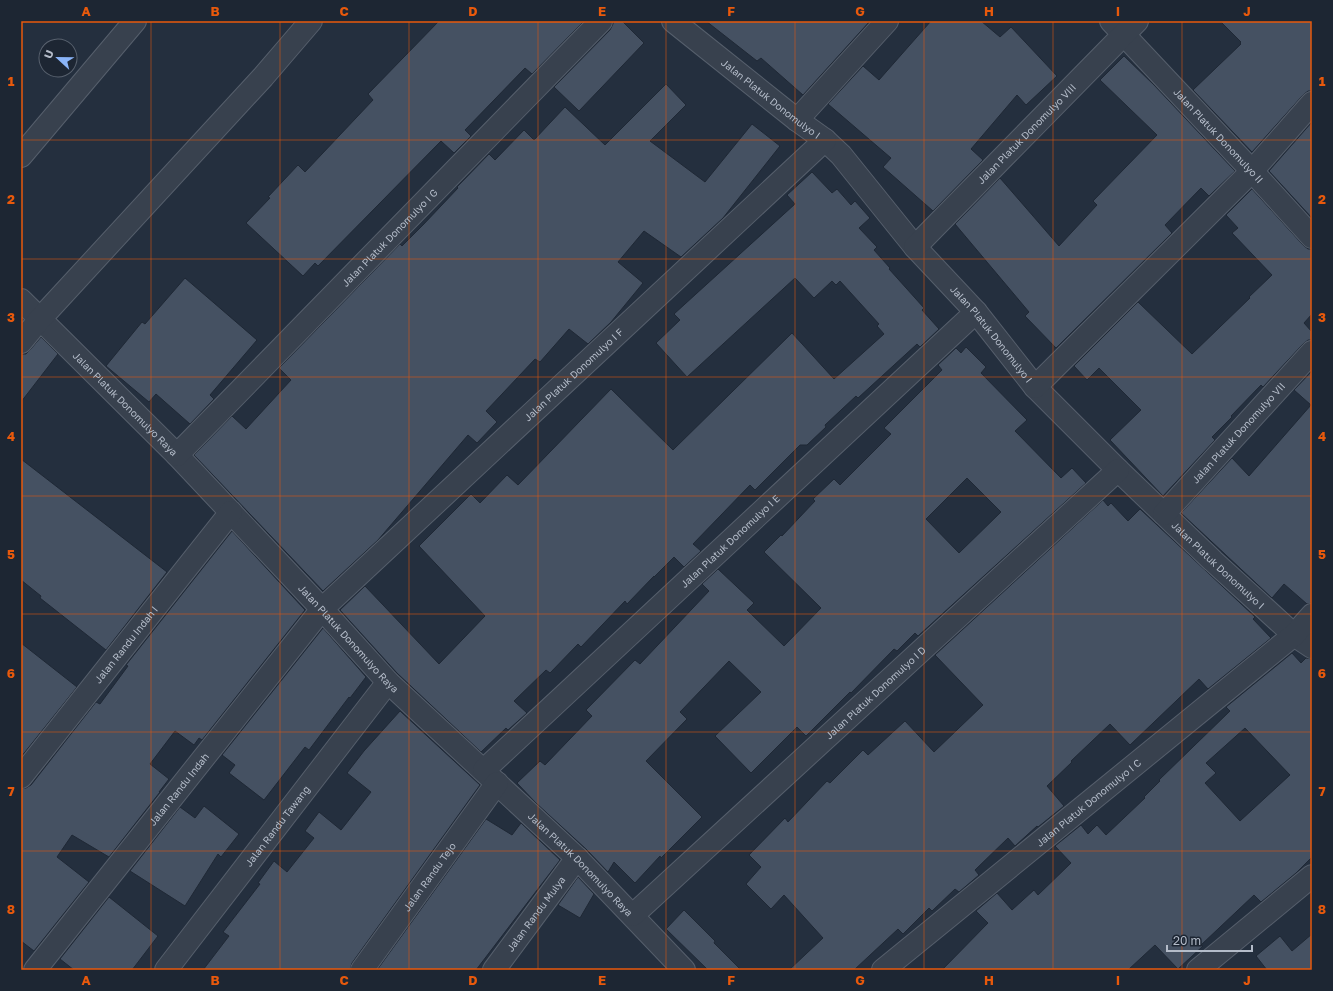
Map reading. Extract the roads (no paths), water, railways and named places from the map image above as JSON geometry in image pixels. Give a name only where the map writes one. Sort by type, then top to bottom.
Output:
[{"type":"street","points":[[21,156],[135,21]]},
{"type":"street","points":[[21,342],[40,319],[263,76],[311,21]]},
{"type":"street","name":"Jalan Platuk Donomulyo I G","points":[[177,455],[601,21]]},
{"type":"street","name":"Jalan Platuk Donomulyo I","points":[[673,21],[797,120],[825,140],[841,155],[915,246],[976,312],[1036,387],[1118,470],[1213,561],[1294,635],[1312,647]]},
{"type":"street","points":[[797,120],[887,21]]},
{"type":"street","name":"Jalan Platuk Donomulyo II","points":[[1124,26],[1312,237]]},
{"type":"street","name":"Jalan Platuk Donomulyo VIII","points":[[915,246],[1124,26]]},
{"type":"street","points":[[1036,387],[1252,171],[1312,103]]},
{"type":"street","name":"Jalan Platuk Donomulyo I F","points":[[322,609],[825,140]]},
{"type":"street","name":"Jalan Platuk Donomulyo Raya","points":[[21,300],[177,455],[322,609],[388,682],[577,858],[684,970]]},
{"type":"street","name":"Jalan Platuk Donomulyo I E","points":[[490,776],[976,312]]},
{"type":"street","name":"Jalan Platuk Donomulyo VII","points":[[1164,514],[1312,352]]},
{"type":"street","name":"Jalan Platuk Donomulyo I D","points":[[633,915],[1118,470]]},
{"type":"street","name":"Jalan Randu Indah I","points":[[21,778],[231,512]]},
{"type":"street","name":"Jalan Randu Indah","points":[[35,970],[322,609]]},
{"type":"street","name":"Jalan Platuk Donomulyo I C","points":[[883,970],[1294,635],[1312,615]]},
{"type":"street","name":"Jalan Randu Tawang","points":[[166,970],[388,682]]},
{"type":"street","name":"Jalan Randu Tejo","points":[[362,970],[490,776]]},
{"type":"street","name":"Jalan Randu Mulya","points":[[494,970],[577,858]]},
{"type":"street","points":[[1198,970],[1312,876]]}]
